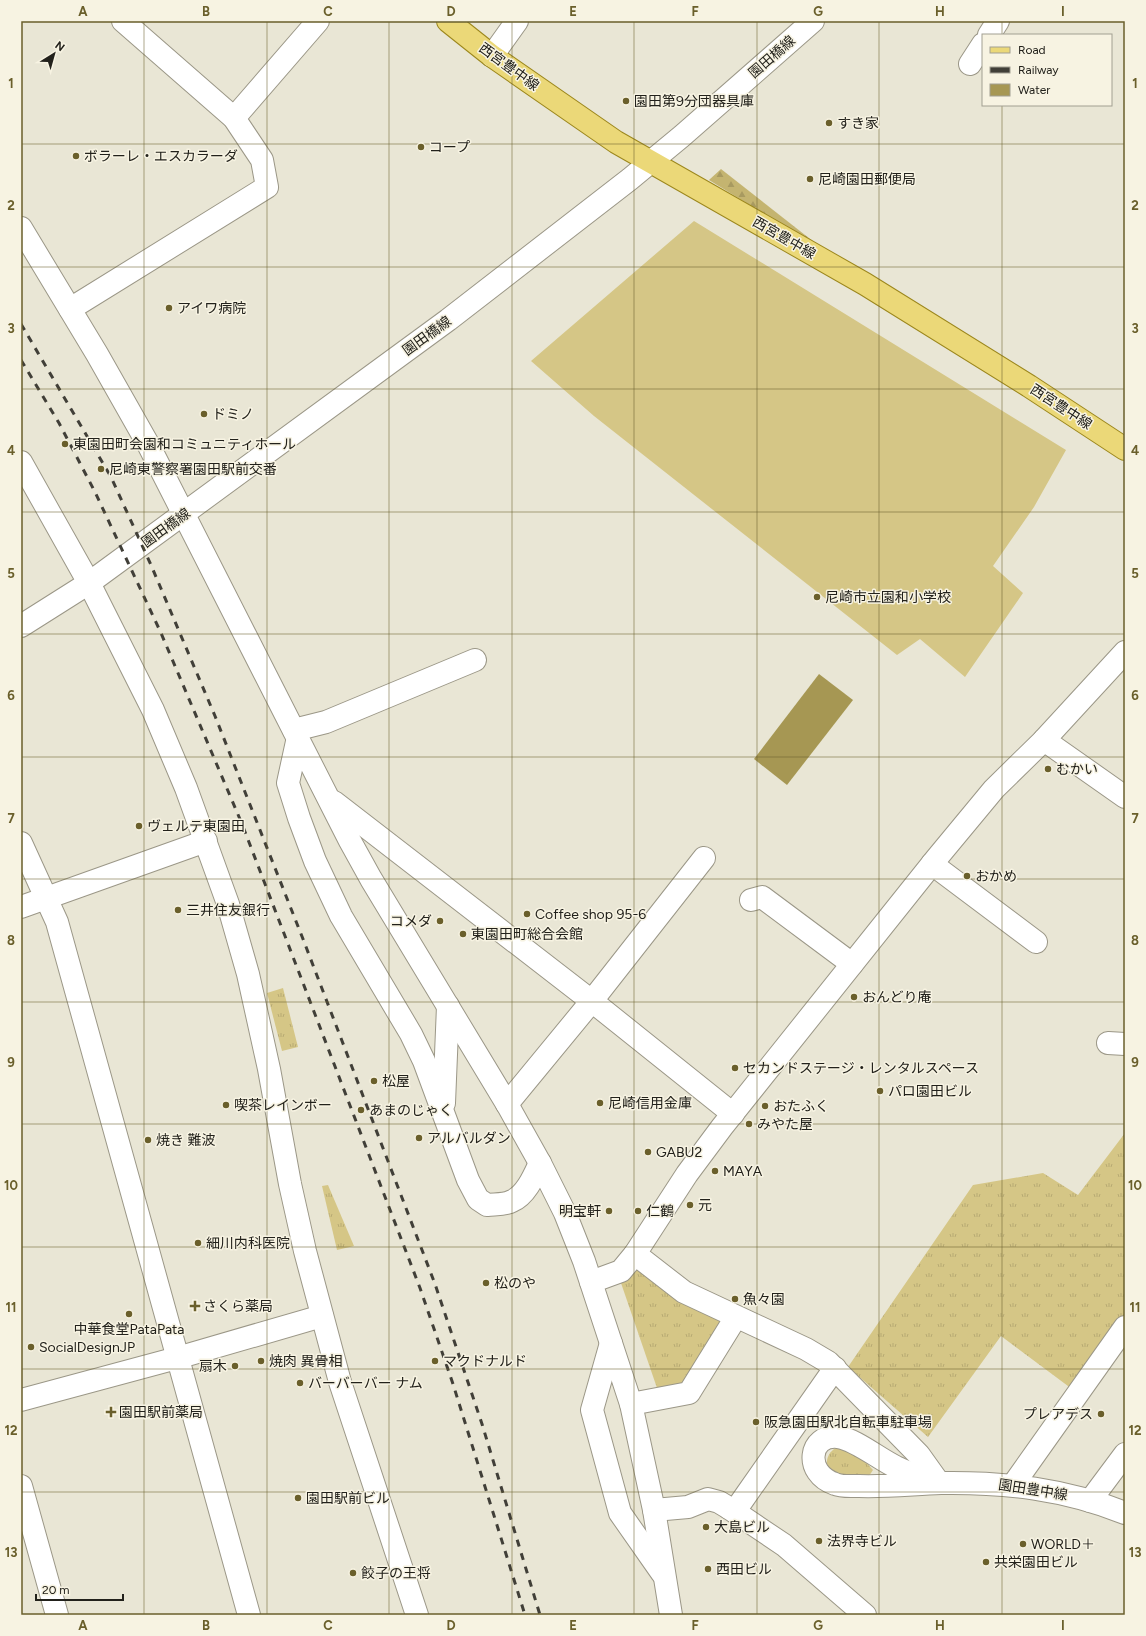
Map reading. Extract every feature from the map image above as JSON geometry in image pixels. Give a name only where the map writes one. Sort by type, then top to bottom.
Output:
[{"type":"main road","name":"西宮豊中線","points":[[448,21],[492,56],[616,142],[865,284],[1029,386],[1125,449]]},
{"type":"street","points":[[70,309],[267,187],[262,160],[234,118],[123,21]]},
{"type":"street","points":[[234,118],[318,21]]},
{"type":"street","points":[[492,56],[517,21]]},
{"type":"street","name":"園田橋線","points":[[21,626],[89,583],[448,320],[652,162],[813,21]]},
{"type":"street","points":[[990,34],[998,21]]},
{"type":"street","points":[[970,64],[982,46]]},
{"type":"street","points":[[21,228],[148,444],[328,798],[371,879],[507,1104],[540,1163],[565,1213],[591,1282],[631,1404],[654,1510],[671,1615]]},
{"type":"street","points":[[21,462],[89,583],[153,710],[186,788],[228,904],[248,974],[269,1069],[290,1184],[305,1251],[322,1316],[340,1382],[417,1615]]},
{"type":"street","points":[[591,1282],[621,1271],[635,1254],[687,1174],[932,864],[994,789],[1044,740],[1124,654]]},
{"type":"street","points":[[296,733],[475,660]]},
{"type":"street","points":[[296,733],[288,783],[298,818],[312,854],[341,916],[411,1034],[424,1061],[468,1180],[475,1193],[482,1203],[487,1205],[513,1201],[529,1183],[540,1163]]},
{"type":"street","points":[[1044,740],[1125,797]]},
{"type":"street","points":[[328,798],[733,1114]]},
{"type":"street","points":[[21,907],[206,841]]},
{"type":"street","points":[[21,843],[57,922],[248,1615]]},
{"type":"street","points":[[507,1104],[591,1002],[704,858]]},
{"type":"street","points":[[932,864],[1036,942]]},
{"type":"street","points":[[750,900],[762,897],[852,964]]},
{"type":"street","points":[[444,1113],[448,1006]]},
{"type":"street","points":[[635,1254],[684,1292],[806,1349],[835,1368],[918,1455],[939,1483]]},
{"type":"street","points":[[21,1400],[177,1358],[322,1316]]},
{"type":"street","points":[[631,1404],[689,1393],[736,1317]]},
{"type":"street","points":[[1013,1485],[1125,1327]]},
{"type":"street","points":[[611,1343],[592,1410],[620,1513],[665,1578]]},
{"type":"street","points":[[729,1508],[737,1508],[835,1368]]},
{"type":"street","points":[[833,1437],[843,1438],[852,1441],[897,1468],[939,1483],[880,1487],[838,1486],[822,1478],[817,1472],[813,1460],[817,1446],[825,1440],[833,1437]]},
{"type":"street","points":[[1090,1501],[1125,1454]]},
{"type":"street","name":"園田豊中線","points":[[939,1483],[1013,1485],[1055,1492],[1090,1501],[1125,1513]]},
{"type":"street","points":[[21,1486],[57,1615]]},
{"type":"street","points":[[654,1510],[688,1507],[708,1499],[719,1502],[784,1545],[865,1615]]},
{"type":"green space","points":[[721,169],[828,253],[709,180]]},
{"type":"green space","points":[[694,221],[1066,450],[1034,507],[993,566],[1023,593],[965,677],[920,639],[897,655],[594,416],[531,361]]},
{"type":"green space","points":[[283,988],[298,1047],[282,1051],[267,993]]},
{"type":"green space","points":[[1125,1133],[1125,1315],[1072,1389],[1001,1336],[928,1437],[848,1367],[973,1185],[1043,1173],[1078,1195]]},
{"type":"green space","points":[[328,1185],[354,1246],[337,1250],[322,1186]]},
{"type":"green space","points":[[640,1267],[724,1320],[685,1382],[657,1388],[621,1283]]},
{"type":"green space","points":[[838,1447],[842,1447],[863,1459],[873,1470],[869,1476],[842,1476],[831,1471],[827,1464],[828,1456]]},
{"type":"water","points":[[819,674],[853,700],[787,785],[754,759]]},
{"type":"railway","points":[[21,324],[111,477],[151,565],[215,716],[303,939],[435,1284],[482,1424],[540,1615]]},
{"type":"railway","points":[[21,360],[59,423],[95,492],[161,633],[242,824],[420,1288],[453,1384],[525,1615]]},
{"type":"place","name":"園田第9分団器具庫","points":[[626,101]]},
{"type":"place","name":"すき家","points":[[829,123]]},
{"type":"place","name":"コープ","points":[[421,147]]},
{"type":"place","name":"ボラーレ・エスカラーダ","points":[[76,156]]},
{"type":"place","name":"尼崎園田郵便局","points":[[810,179]]},
{"type":"place","name":"アイワ病院","points":[[169,308]]},
{"type":"place","name":"ドミノ","points":[[204,414]]},
{"type":"place","name":"東園田町会園和コミュニティホール","points":[[65,444]]},
{"type":"place","name":"尼崎東警察署園田駅前交番","points":[[101,469]]},
{"type":"place","name":"尼崎市立園和小学校","points":[[817,597]]},
{"type":"place","name":"むかい","points":[[1048,769]]},
{"type":"place","name":"ヴェルテ東園田","points":[[139,826]]},
{"type":"place","name":"おかめ","points":[[967,876]]},
{"type":"place","name":"三井住友銀行","points":[[178,910]]},
{"type":"place","name":"Coffee shop 95-6","points":[[527,914]]},
{"type":"place","name":"コメダ","points":[[440,921]]},
{"type":"place","name":"東園田町総合会館","points":[[463,934]]},
{"type":"place","name":"おんどり庵","points":[[854,997]]},
{"type":"place","name":"セカンドステージ・レンタルスペース","points":[[735,1068]]},
{"type":"place","name":"松屋","points":[[374,1081]]},
{"type":"place","name":"パロ園田ビル","points":[[880,1091]]},
{"type":"place","name":"尼崎信用金庫","points":[[600,1103]]},
{"type":"place","name":"喫茶レインボー","points":[[226,1105]]},
{"type":"place","name":"おたふく","points":[[765,1106]]},
{"type":"place","name":"あまのじゃく","points":[[361,1110]]},
{"type":"place","name":"みやた屋","points":[[749,1124]]},
{"type":"place","name":"アルバルダン","points":[[419,1138]]},
{"type":"place","name":"焼き 難波","points":[[148,1140]]},
{"type":"place","name":"GABU2","points":[[648,1152]]},
{"type":"place","name":"MAYA","points":[[715,1171]]},
{"type":"place","name":"元","points":[[690,1205]]},
{"type":"place","name":"明宝軒","points":[[609,1211]]},
{"type":"place","name":"仁鶴","points":[[638,1211]]},
{"type":"place","name":"細川内科医院","points":[[198,1243]]},
{"type":"place","name":"松のや","points":[[486,1283]]},
{"type":"place","name":"魚々園","points":[[735,1299]]},
{"type":"place","name":"さくら薬局","points":[[195,1306]]},
{"type":"place","name":"中華食堂PataPata","points":[[129,1314]]},
{"type":"place","name":"SocialDesignJP","points":[[31,1347]]},
{"type":"place","name":"焼肉 異骨相","points":[[261,1361]]},
{"type":"place","name":"マクドナルド","points":[[435,1361]]},
{"type":"place","name":"扇木","points":[[235,1366]]},
{"type":"place","name":"バーバーバー ナム","points":[[300,1383]]},
{"type":"place","name":"園田駅前薬局","points":[[111,1412]]},
{"type":"place","name":"プレアデス","points":[[1101,1414]]},
{"type":"place","name":"阪急園田駅北自転車駐車場","points":[[756,1422]]},
{"type":"place","name":"園田駅前ビル","points":[[298,1498]]},
{"type":"place","name":"大島ビル","points":[[706,1527]]},
{"type":"place","name":"法界寺ビル","points":[[819,1541]]},
{"type":"place","name":"WORLD＋","points":[[1023,1544]]},
{"type":"place","name":"共栄園田ビル","points":[[986,1562]]},
{"type":"place","name":"西田ビル","points":[[708,1569]]},
{"type":"place","name":"餃子の王将","points":[[353,1573]]}]
